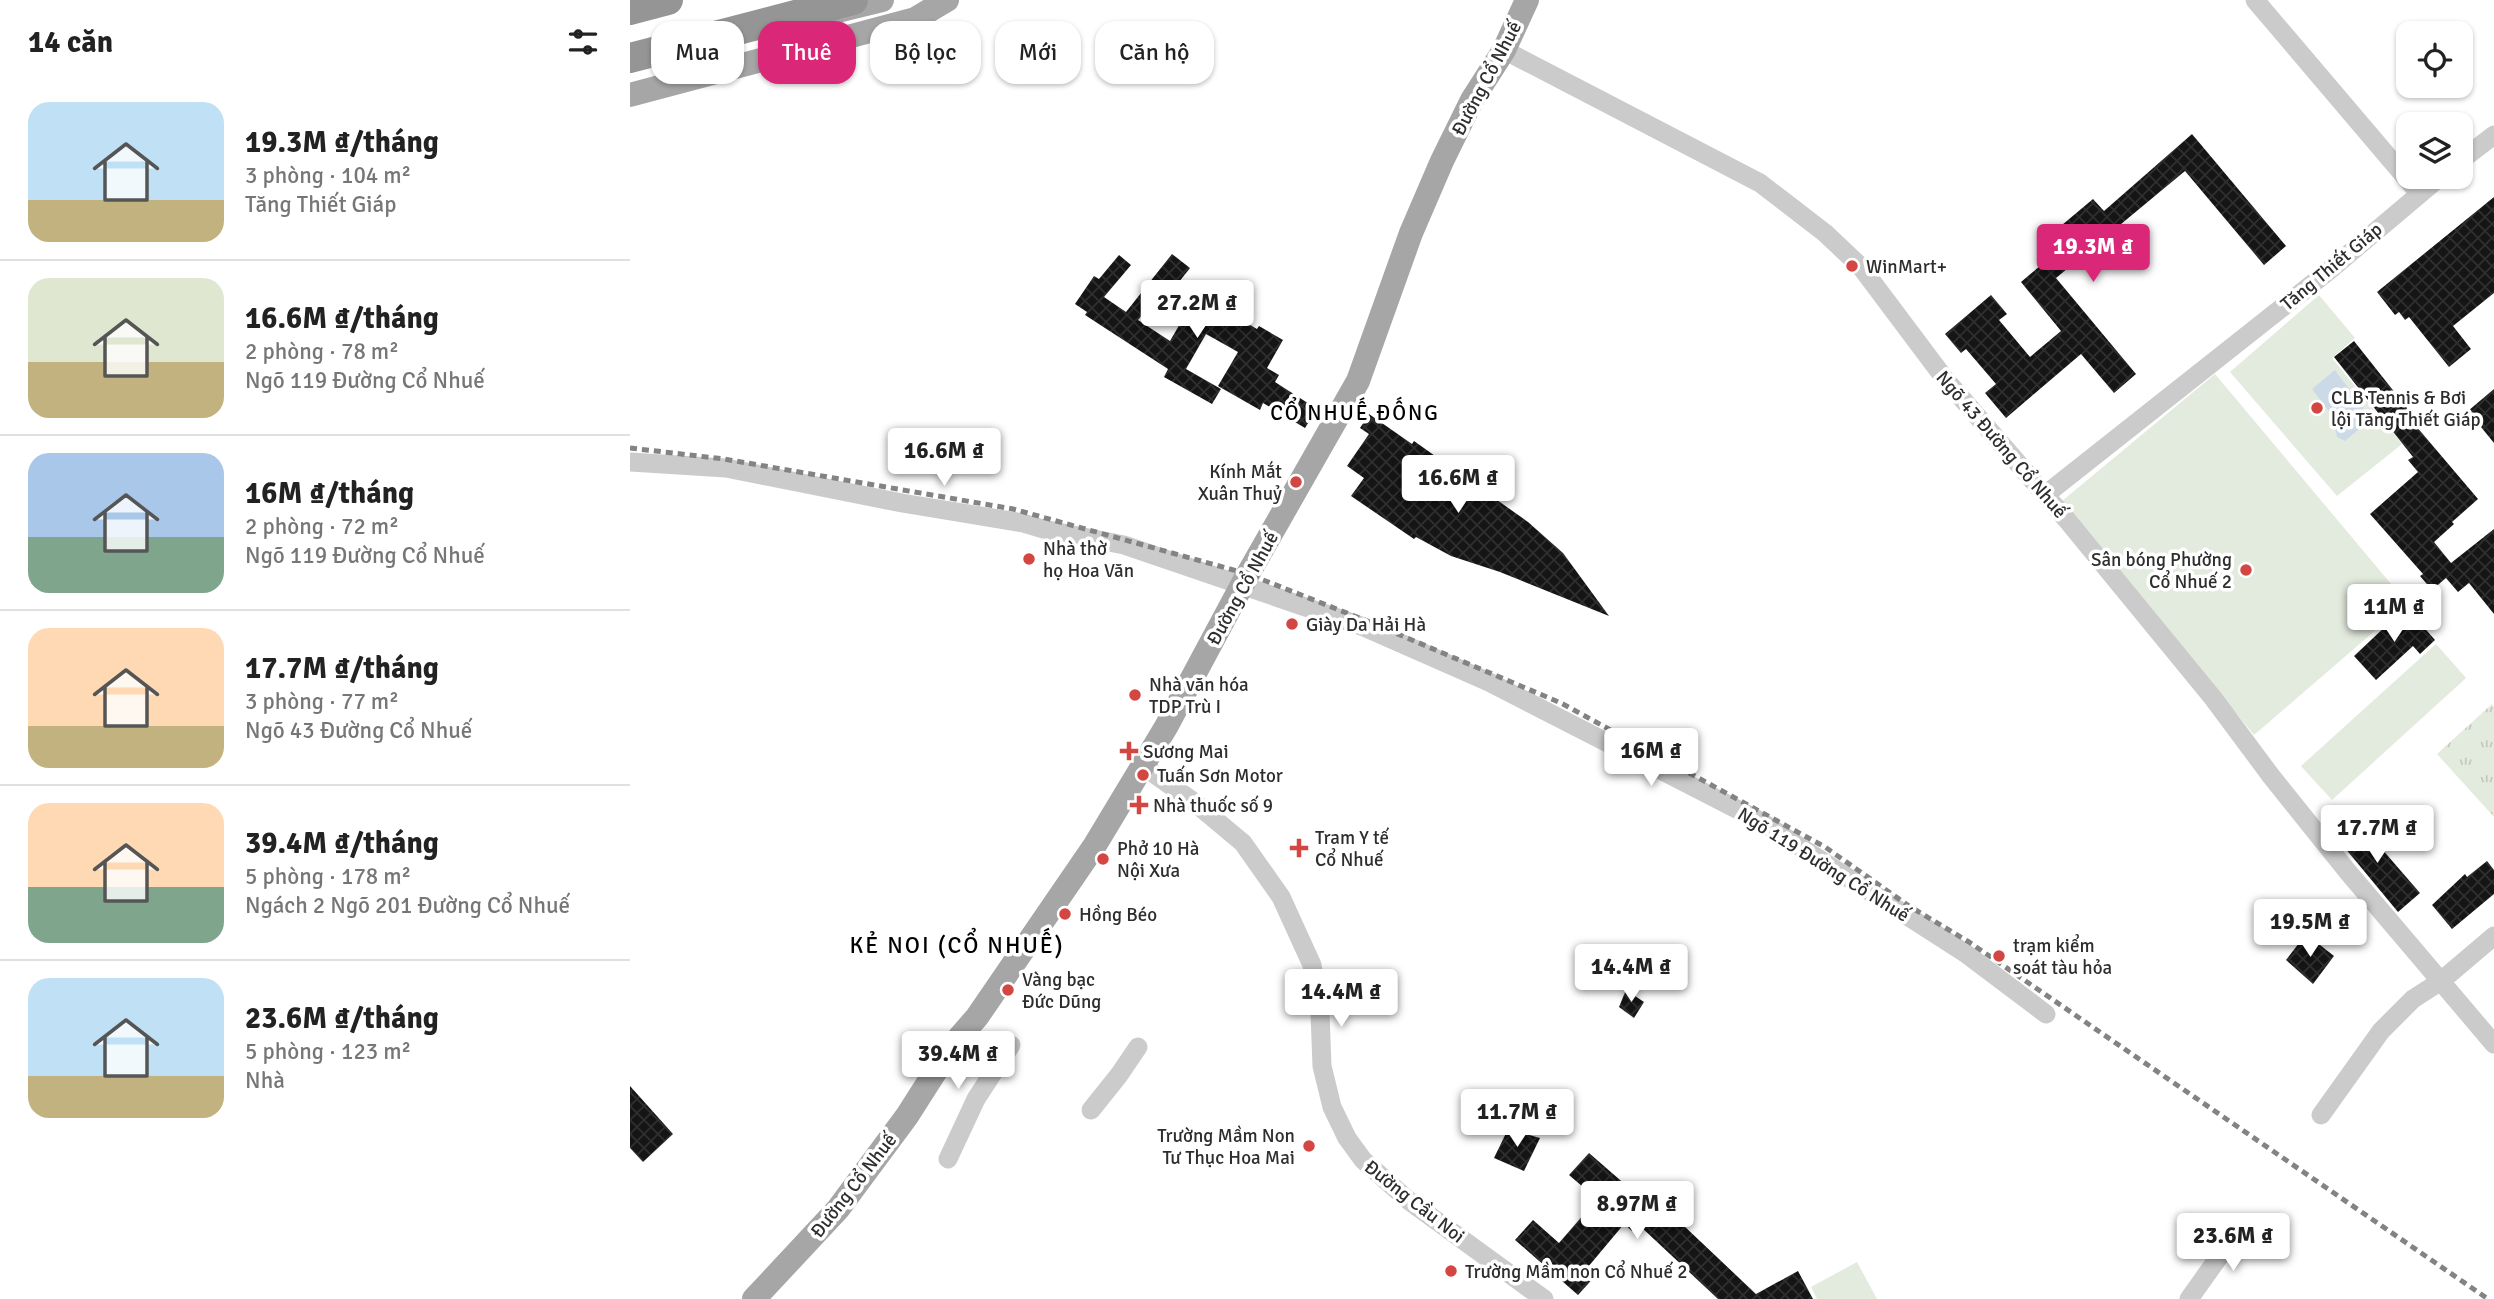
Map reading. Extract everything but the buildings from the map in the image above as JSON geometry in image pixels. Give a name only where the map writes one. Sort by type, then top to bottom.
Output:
[{"type":"highway","points":[[630,8],[668,0]]},
{"type":"highway","points":[[630,58],[853,0]]},
{"type":"main road","points":[[630,8],[656,0]]},
{"type":"main road","points":[[630,65],[882,0]]},
{"type":"main road","points":[[630,96],[915,19],[947,0]]},
{"type":"main road","name":"Đường Cổ Nhuế","points":[[754,1299],[838,1209],[907,1116],[951,1047],[977,1017],[1095,845],[1143,766],[1357,381],[1411,233],[1442,161],[1472,100],[1504,50],[1527,0]]},
{"type":"street","points":[[2255,0],[2418,193]]},
{"type":"street","name":"Ngõ 43 Đường Cổ Nhuế","points":[[1504,50],[1760,183],[1825,233],[1861,267],[1945,379],[2213,698],[2271,776],[2494,1044]]},
{"type":"street","points":[[2473,151],[2494,135]]},
{"type":"street","name":"Tăng Thiết Giáp","points":[[2045,495],[2331,269],[2424,189]]},
{"type":"street","name":"Ngõ 119 Đường Cổ Nhuế","points":[[630,462],[726,468],[902,503],[1023,523],[1124,545],[1364,626],[1489,682],[1774,825],[1820,852],[1965,953],[2046,1014]]},
{"type":"street","name":"Đường Cầu Noi","points":[[1143,766],[1194,802],[1243,843],[1281,897],[1312,965],[1320,1013],[1322,1066],[1332,1107],[1347,1138],[1363,1160],[1408,1200],[1544,1299]]},
{"type":"street","points":[[2321,1115],[2381,1031],[2413,999],[2441,981],[2494,936]]},
{"type":"street","points":[[948,1159],[976,1099],[1011,1045]]},
{"type":"street","points":[[1091,1110],[1138,1047]]},
{"type":"street","points":[[2189,1299],[2243,1223]]},
{"type":"green space","name":"CLB Tennis & Bơi lội Tăng Thiết Giáp","points":[[2319,295],[2355,338],[2332,358],[2402,444],[2337,496],[2230,372]]},
{"type":"green space","name":"Sân bóng Phường Cổ Nhuế 2","points":[[2215,374],[2407,603],[2254,735],[2062,501]]},
{"type":"green space","points":[[2436,644],[2466,678],[2332,800],[2301,766]]},
{"type":"green space","points":[[2492,704],[2494,707],[2494,817],[2437,754]]},
{"type":"green space","points":[[1857,1262],[1877,1299],[1817,1299],[1811,1287]]},
{"type":"water","points":[[2335,370],[2371,419],[2345,441],[2337,437],[2337,422],[2312,389]]},
{"type":"railway","points":[[630,448],[724,459],[1013,509],[1248,574],[1561,703],[1825,847],[1909,906],[1969,942],[2488,1299]]},
{"type":"place","name":"WinMart+","points":[[1852,266]]},
{"type":"place","name":"CLB Tennis & Bơi lội Tăng Thiết Giáp","points":[[2317,408]]},
{"type":"place","name":"Kính Mắt Xuân Thuỷ","points":[[1296,482]]},
{"type":"place","name":"Nhà thờ họ Hoa Văn","points":[[1029,559]]},
{"type":"place","name":"Sân bóng Phường Cổ Nhuế 2","points":[[2246,570]]},
{"type":"place","name":"Giày Da Hải Hà","points":[[1292,624]]},
{"type":"place","name":"Nhà văn hóa TDP Trù I","points":[[1135,695]]},
{"type":"place","name":"Sương Mai","points":[[1129,751]]},
{"type":"place","name":"Tuấn Sơn Motor","points":[[1143,775]]},
{"type":"place","name":"Nhà thuốc số 9","points":[[1139,805]]},
{"type":"place","name":"Trạm Y tế Cổ Nhuế","points":[[1299,848]]},
{"type":"place","name":"Phở 10 Hà Nội Xưa","points":[[1103,859]]},
{"type":"place","name":"Hồng Béo","points":[[1065,914]]},
{"type":"place","name":"trạm kiểm soát tàu hỏa","points":[[1999,956]]},
{"type":"place","name":"Vàng bạc Đức Dũng","points":[[1008,990]]},
{"type":"place","name":"Trường Mầm Non Tư Thục Hoa Mai","points":[[1309,1146]]},
{"type":"place","name":"Trường Mầm non Cổ Nhuế 2","points":[[1451,1271]]},
{"type":"district","name":"CỔ NHUẾ ĐỐNG","points":[[1355,413]]},
{"type":"district","name":"KẺ NOI (CỔ NHUẾ)","points":[[957,945]]}]
